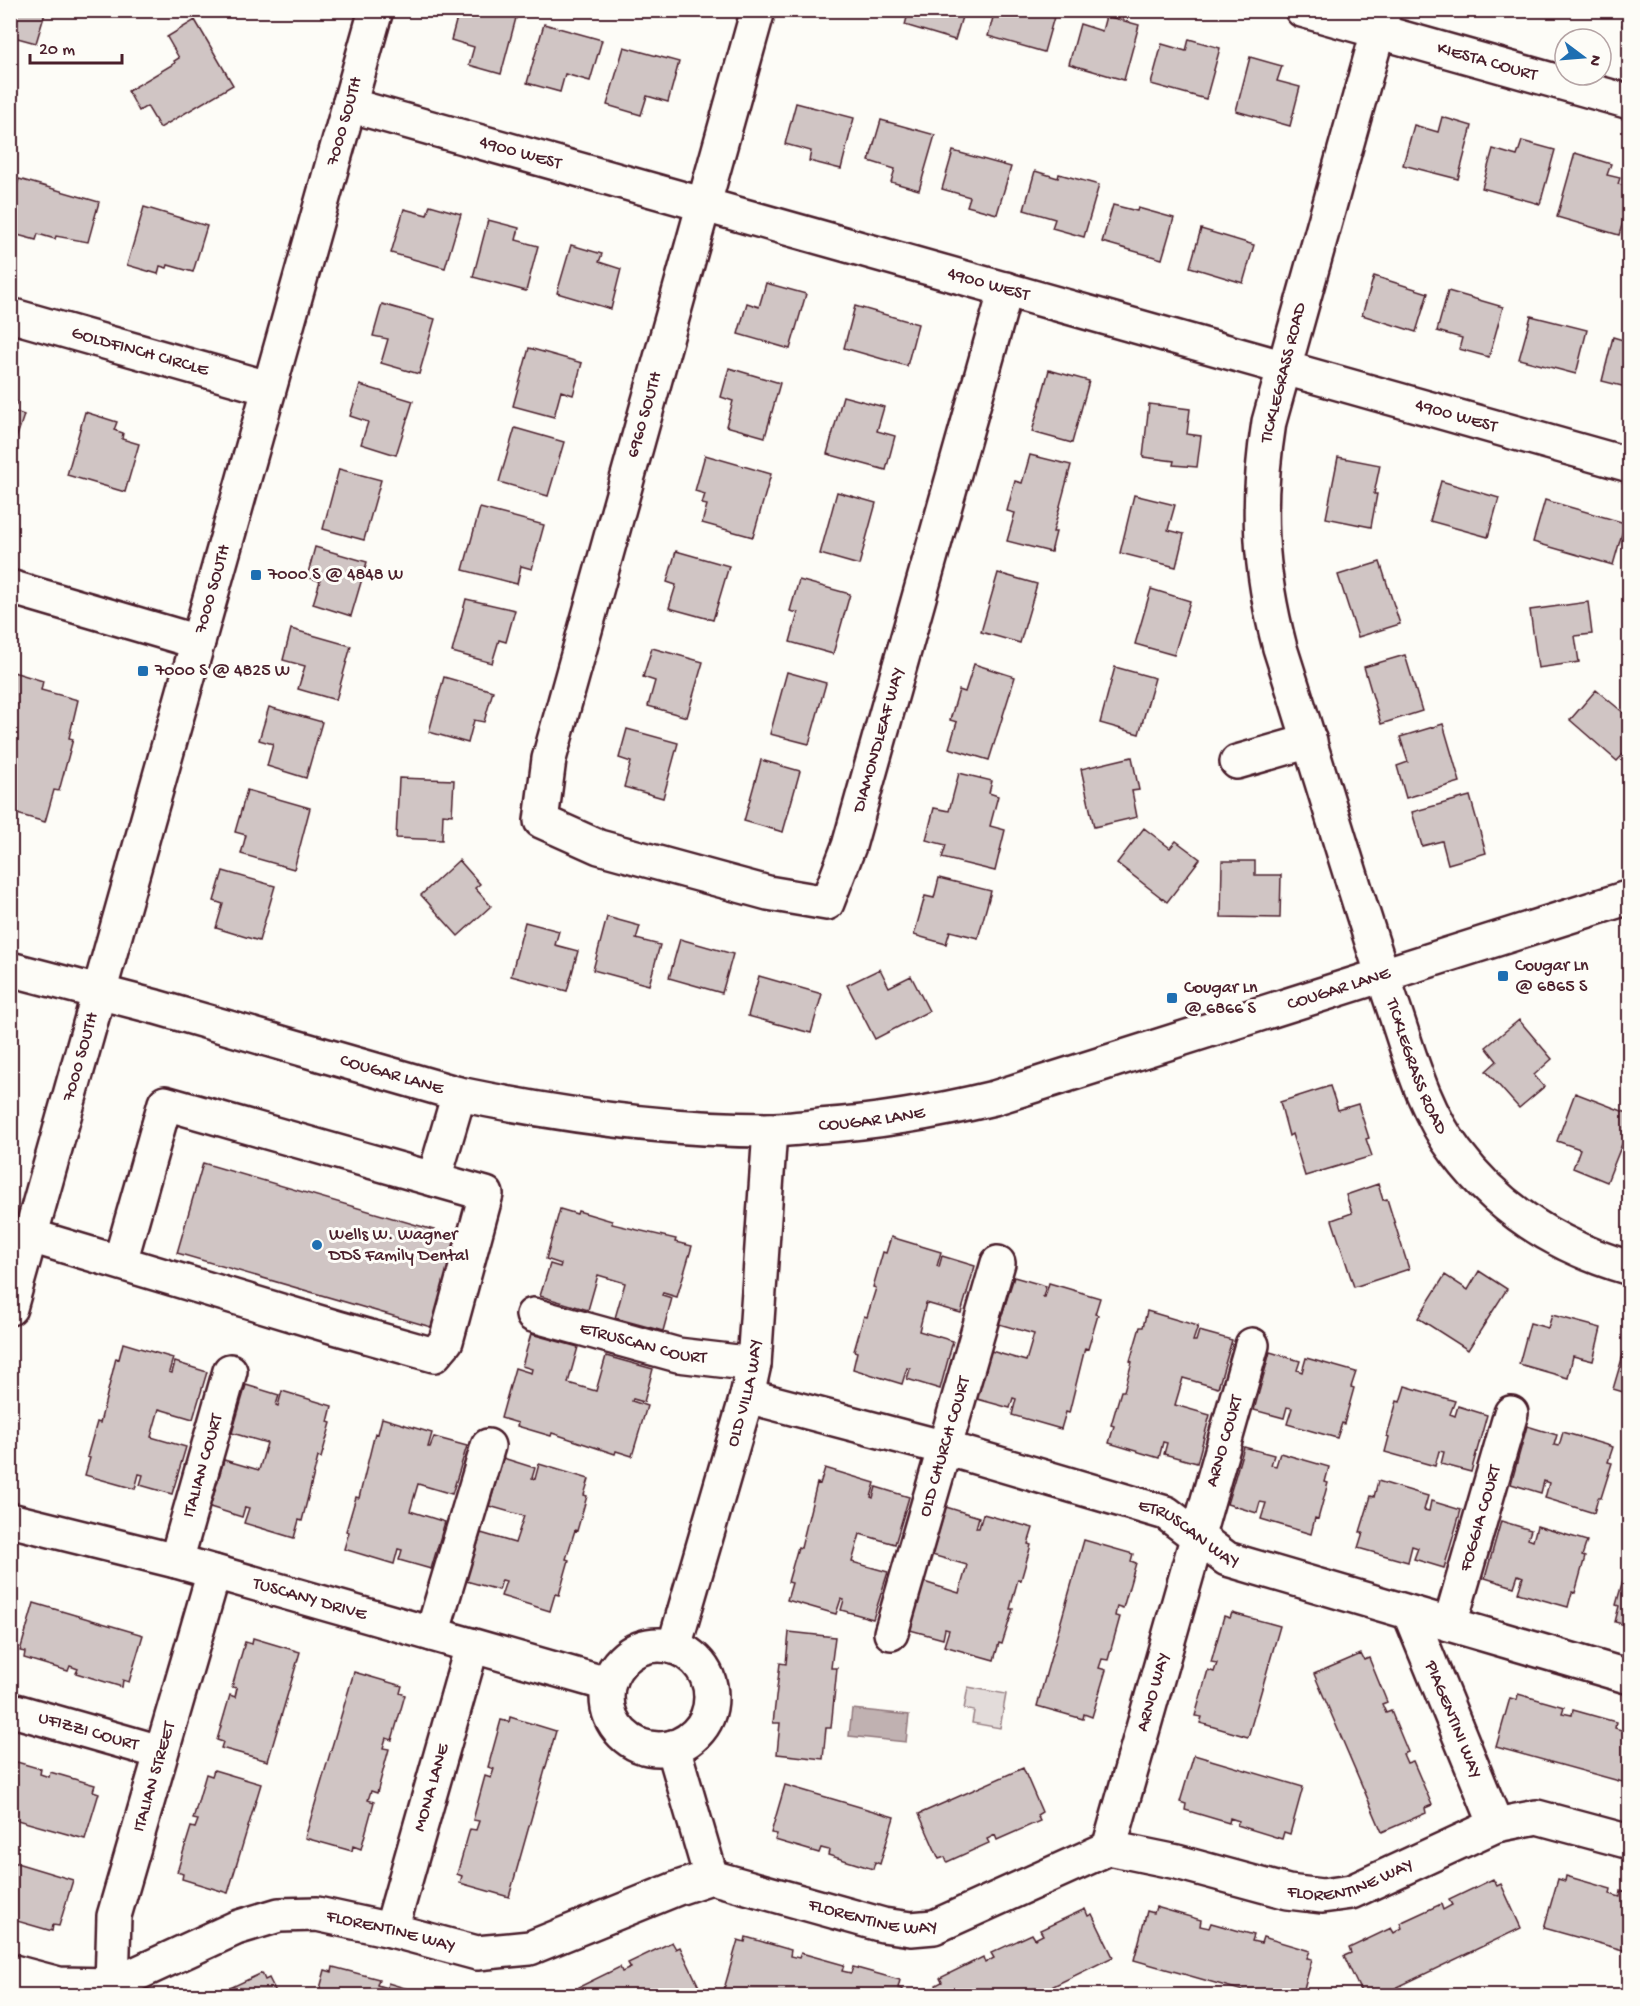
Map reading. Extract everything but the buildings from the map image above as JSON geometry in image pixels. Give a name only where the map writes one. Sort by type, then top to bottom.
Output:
[{"type":"street","name":"7000 SOUTH","points":[[10,1308],[376,10]]},
{"type":"street","name":"6960 SOUTH","points":[[541,821],[549,759],[758,10]]},
{"type":"street","name":"KIESTA COURT","points":[[1302,10],[1381,21],[1629,102]]},
{"type":"street","name":"TICKLEGRASS ROAD","points":[[1381,21],[1269,422],[1263,459],[1260,535],[1270,611],[1383,976],[1426,1099],[1438,1125],[1474,1175],[1495,1197],[1519,1216],[1574,1249],[1629,1268]]},
{"type":"street","name":"4900 WEST","points":[[349,105],[1629,465]]},
{"type":"street","name":"DIAMONDLEAF WAY","points":[[541,821],[599,847],[768,893],[827,903],[852,835],[1006,290]]},
{"type":"street","name":"GOLDFINCH CIRCLE","points":[[10,315],[268,388]]},
{"type":"street","points":[[10,587],[198,642]]},
{"type":"street","points":[[1237,762],[1310,741]]},
{"type":"street","name":"COUGAR LANE","points":[[10,969],[156,1007],[459,1094],[592,1117],[658,1124],[770,1130],[890,1120],[943,1111],[994,1098],[1629,897]]},
{"type":"street","points":[[434,1179],[459,1094]]},
{"type":"street","points":[[31,1236],[434,1355],[446,1341],[486,1194],[165,1103],[120,1262]]},
{"type":"street","name":"OLD VILLA WAY","points":[[674,1647],[747,1396],[754,1364],[770,1130]]},
{"type":"street","name":"OLD CHURCH COURT","points":[[891,1633],[998,1263]]},
{"type":"street","name":"ETRUSCAN COURT","points":[[533,1314],[678,1355],[754,1364]]},
{"type":"street","name":"ARNO COURT","points":[[1197,1536],[1252,1345]]},
{"type":"street","name":"ITALIAN COURT","points":[[176,1561],[230,1371]]},
{"type":"street","name":"ETRUSCAN WAY","points":[[747,1396],[945,1448],[1166,1513],[1227,1559],[1629,1677]]},
{"type":"street","name":"FOGGIA COURT","points":[[1450,1624],[1511,1413]]},
{"type":"street","points":[[432,1634],[488,1446]]},
{"type":"street","name":"TUSCANY DRIVE","points":[[10,1520],[176,1561],[607,1684]]},
{"type":"street","name":"ARNO WAY","points":[[1109,1848],[1197,1536]]},
{"type":"street","name":"ITALIAN STREET","points":[[112,1984],[114,1916],[214,1572]]},
{"type":"street","name":"PIAGENTINI WAY","points":[[1410,1614],[1496,1825]]},
{"type":"street","points":[[654,1644],[674,1647],[686,1651],[699,1663],[708,1678],[711,1695],[709,1712],[701,1728],[689,1740],[673,1747],[657,1749],[642,1746],[628,1739],[617,1727],[609,1713],[607,1684],[615,1668],[626,1656],[639,1648],[654,1644]]},
{"type":"street","name":"MONA LANE","points":[[391,1930],[471,1646]]},
{"type":"street","name":"UFIZZI COURT","points":[[16,1711],[160,1752]]},
{"type":"street","points":[[673,1747],[711,1877]]},
{"type":"street","name":"FLORENTINE WAY","points":[[112,1984],[236,1928],[279,1915],[317,1914],[391,1930],[477,1953],[530,1948],[678,1888],[711,1877],[883,1925],[911,1929],[934,1927],[1109,1848],[1177,1862],[1288,1892],[1322,1896],[1351,1892],[1496,1825],[1537,1817],[1629,1842]]},
{"type":"street","points":[[10,1971],[59,1984],[112,1984]]},
{"type":"shaded area","points":[[968,1687],[1006,1694],[1000,1728],[972,1723],[974,1711],[964,1709]]},
{"type":"shaded area","points":[[852,1709],[909,1715],[906,1742],[849,1736]]},
{"type":"place","name":"7000 S @ 4848 W","points":[[256,575]]},
{"type":"place","name":"7000 S @ 4825 W","points":[[143,671]]},
{"type":"place","name":"Cougar Ln @ 6865 S","points":[[1503,976]]},
{"type":"place","name":"Cougar Ln @ 6866 S","points":[[1172,998]]},
{"type":"place","name":"Wells W. Wagner DDS Family Dental","points":[[317,1245]]}]
